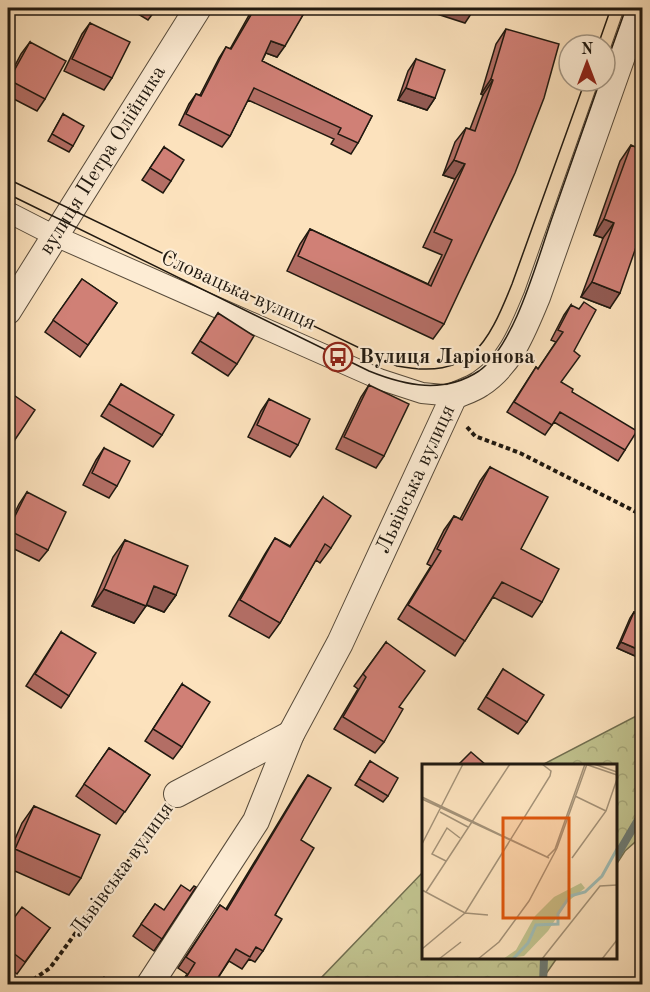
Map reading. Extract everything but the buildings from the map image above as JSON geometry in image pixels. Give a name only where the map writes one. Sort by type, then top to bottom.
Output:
[{"type":"street","name":"вулиця Петра Олійника","points":[[8,311],[198,8]]},
{"type":"street","name":"Львівська вулиця","points":[[150,984],[256,821],[291,734],[340,643],[454,396],[479,385],[499,369],[517,343],[537,297],[639,8]]},
{"type":"street","name":"Словацька вулиця","points":[[8,213],[53,236],[379,379],[422,393],[454,396]]},
{"type":"street","name":"Львівська вулиця","points":[[177,794],[291,734]]},
{"type":"path","points":[[454,396],[457,416],[475,436],[520,453],[642,515]]},
{"type":"path","name":"Львівська вулиця","points":[[27,984],[50,968],[177,794]]},
{"type":"green space","points":[[642,713],[642,836],[625,851],[617,863],[617,764],[544,764]]},
{"type":"green space","points":[[422,873],[422,959],[556,959],[539,984],[318,984],[321,978]]},
{"type":"waterway","points":[[617,855],[642,813]]},
{"type":"waterway","points":[[543,984],[544,959]]},
{"type":"tram line","points":[[602,33],[611,8]]},
{"type":"tram line","points":[[617,33],[626,8]]},
{"type":"tram line","points":[[8,179],[397,366],[422,369],[442,368],[459,363],[473,354],[494,325],[512,284],[581,93]]},
{"type":"tram line","points":[[8,194],[369,371],[411,384],[452,383],[479,371],[492,359],[514,322],[596,93]]},
{"type":"place","name":"Вулиця Ларіонова","points":[[338,357]]}]
